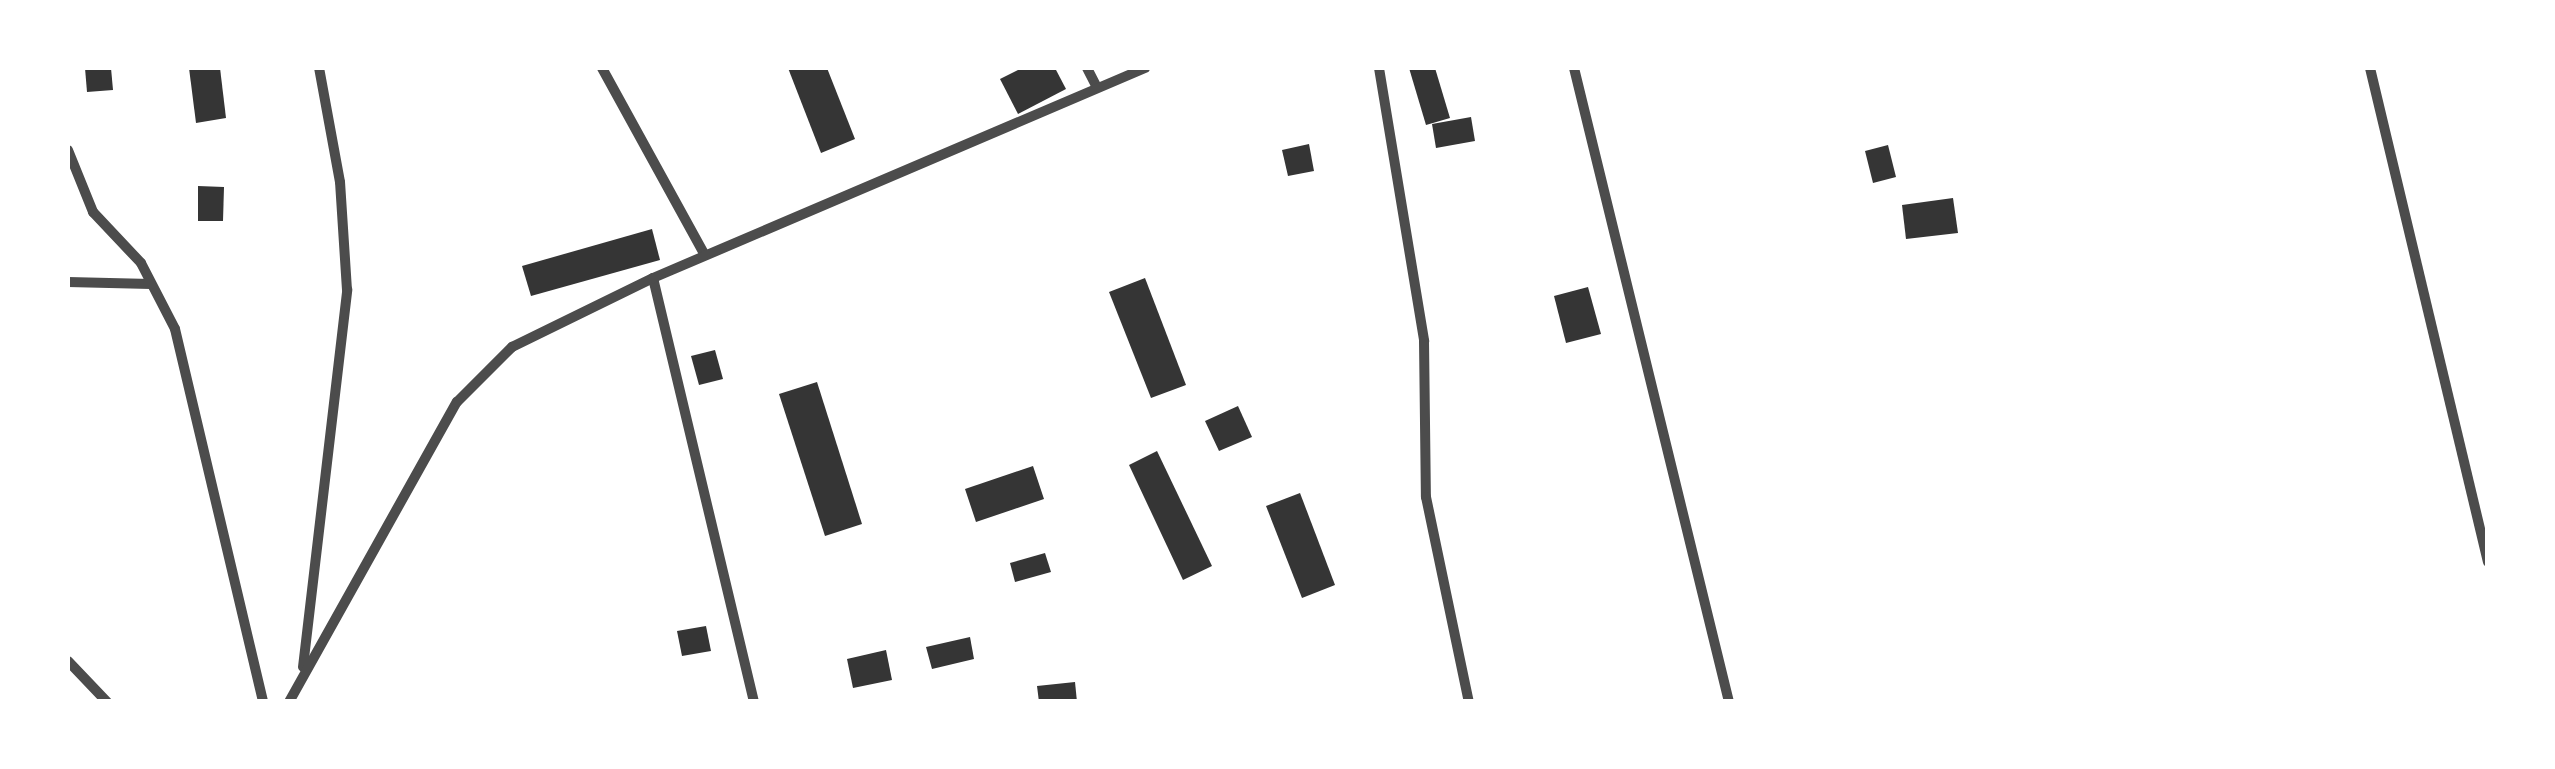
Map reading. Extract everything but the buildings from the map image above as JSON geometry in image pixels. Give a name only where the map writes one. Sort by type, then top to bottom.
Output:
[{"type":"street","points":[[302,674],[347,290],[340,182],[319,68]]},
{"type":"street","points":[[602,68],[705,256]]},
{"type":"street","points":[[1087,68],[1097,88]]},
{"type":"street","points":[[289,702],[457,402],[512,347],[652,278],[1145,68]]},
{"type":"street","points":[[1379,68],[1424,340],[1426,497],[1469,702]]},
{"type":"street","points":[[1574,68],[1729,702]]},
{"type":"street","points":[[2370,68],[2488,562]]},
{"type":"street","points":[[68,150],[93,212],[152,284],[175,330],[263,702]]},
{"type":"street","points":[[652,278],[754,702]]},
{"type":"street","points":[[68,282],[152,284]]},
{"type":"street","points":[[68,660],[108,702]]}]
